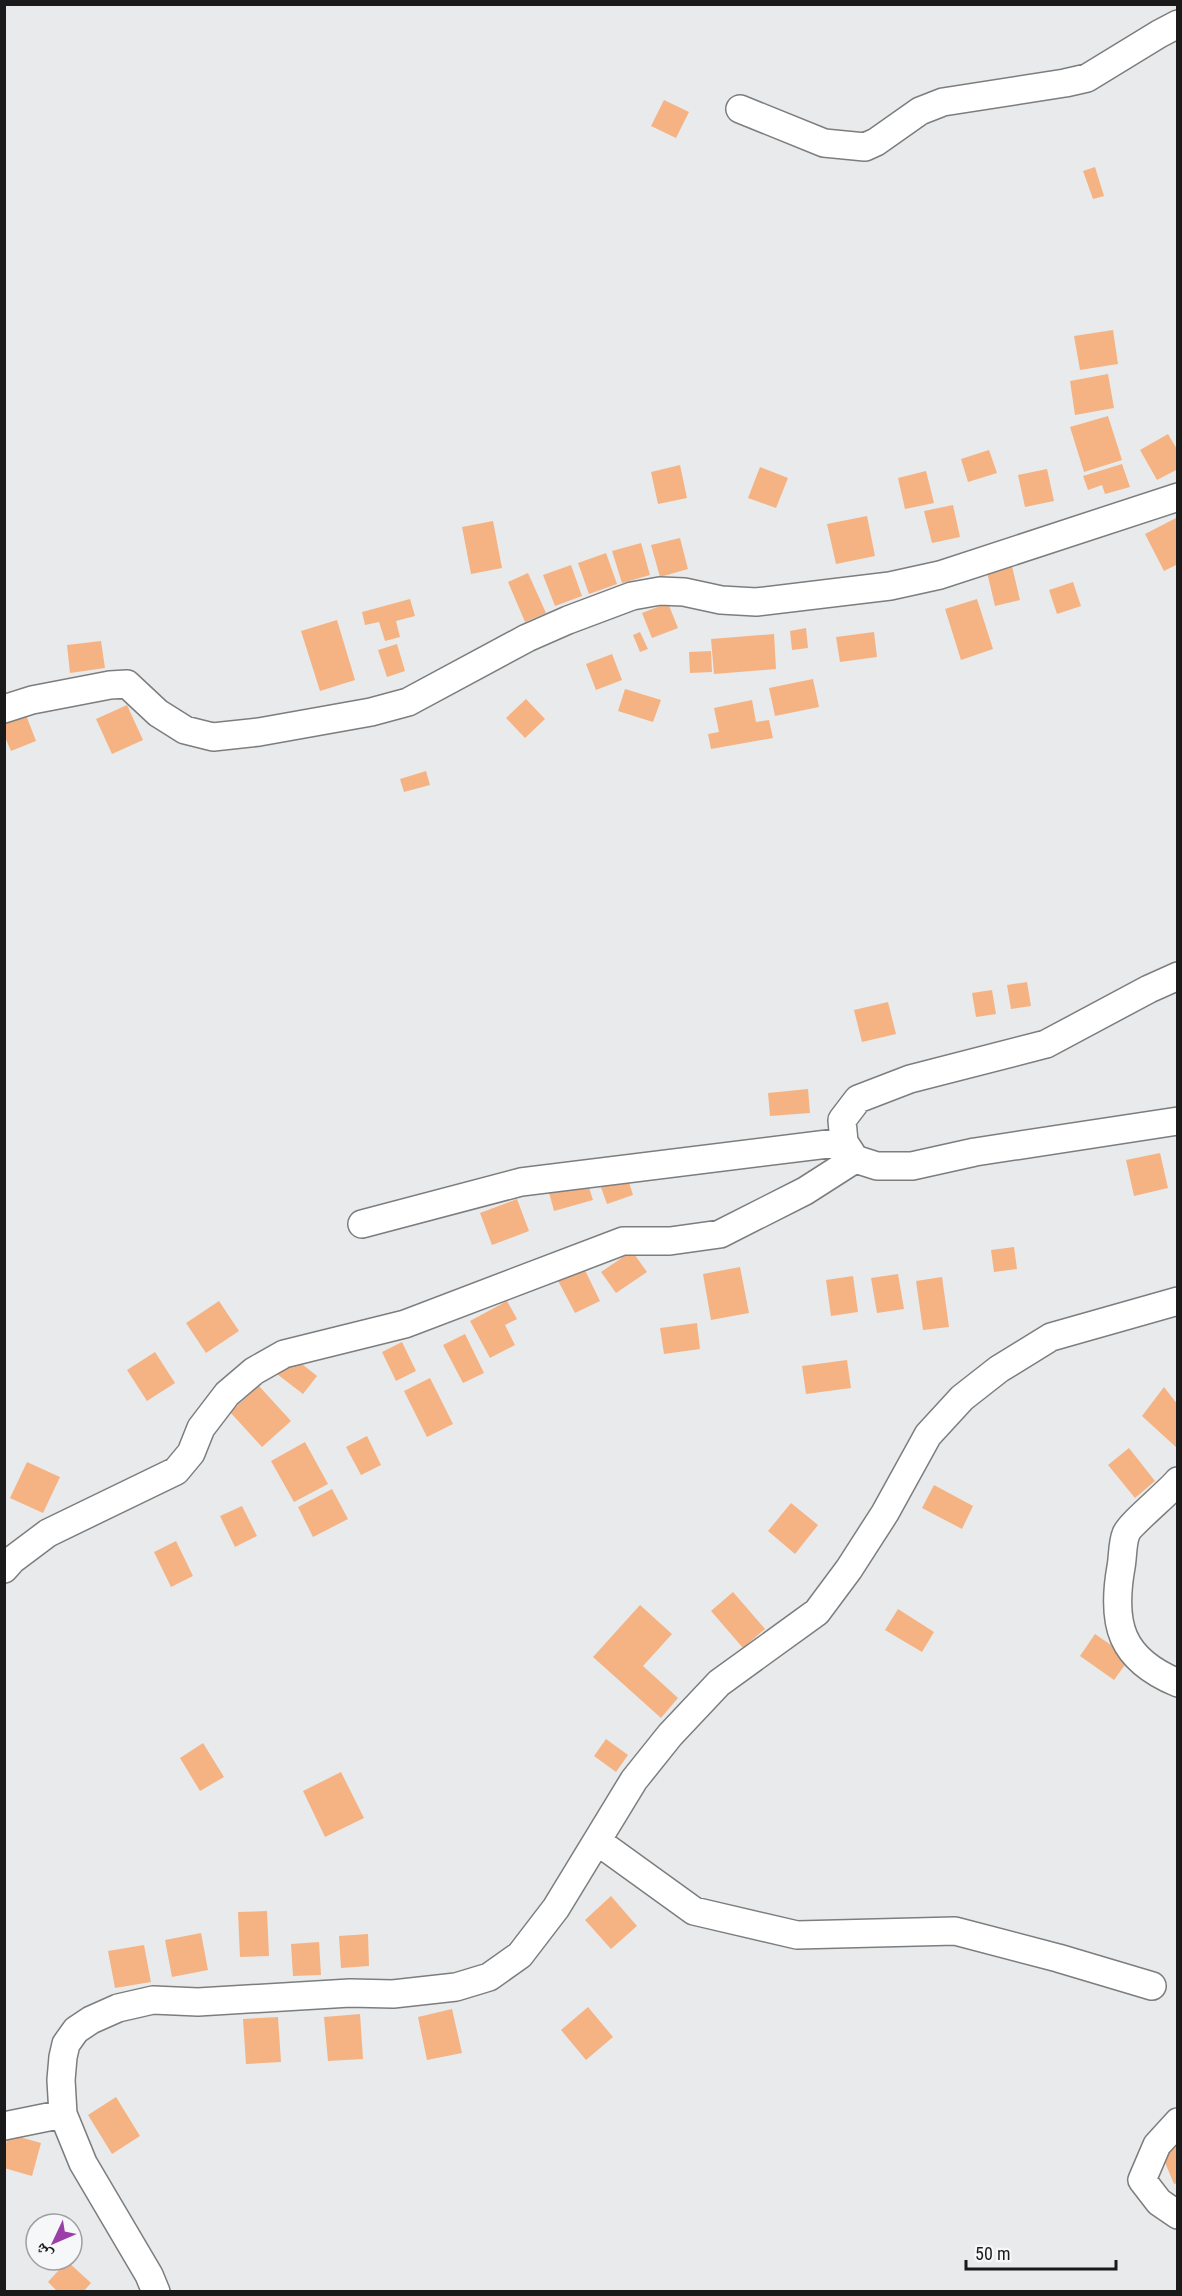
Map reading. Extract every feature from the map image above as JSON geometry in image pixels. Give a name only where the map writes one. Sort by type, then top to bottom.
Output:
[{"type":"street","points":[[740,109],[824,143],[865,147],[876,142],[920,111],[943,102],[1087,78],[1178,24]]},
{"type":"street","points":[[4,709],[32,700],[127,684],[158,713],[185,730],[213,737],[270,730],[371,712],[408,702],[527,638],[632,596],[684,592],[721,600],[756,602],[890,586],[939,574],[1178,497]]},
{"type":"street","points":[[850,1150],[842,1120],[858,1099],[910,1079],[1046,1044],[1149,988],[1178,976]]},
{"type":"street","points":[[362,1224],[521,1182],[850,1150],[877,1166],[912,1166],[975,1152],[1178,1122]]},
{"type":"street","points":[[4,1569],[12,1560],[48,1533],[176,1471],[191,1453],[201,1428],[227,1395],[254,1371],[284,1354],[405,1324],[622,1241],[670,1241],[720,1233],[805,1191],[850,1150]]},
{"type":"street","points":[[156,2292],[149,2275],[83,2163],[63,2114],[61,2080],[63,2057],[66,2044],[76,2030],[91,2020],[118,2008],[153,2000],[198,2002],[393,1994],[456,1988],[489,1977],[520,1955],[556,1908],[634,1780],[670,1735],[719,1683],[817,1612],[849,1569],[885,1513],[928,1434],[962,1398],[999,1370],[1051,1337],[1178,1301]]},
{"type":"street","points":[[1178,1481],[1126,1533],[1118,1586],[1117,1619],[1128,1647],[1148,1666],[1178,1683]]},
{"type":"street","points":[[597,1841],[694,1911],[796,1935],[955,1931],[1152,1986]]},
{"type":"street","points":[[4,2126],[63,2114]]},
{"type":"street","points":[[1178,2122],[1157,2145],[1142,2180],[1159,2202],[1178,2215]]},
{"type":"building","points":[[664,100],[689,112],[676,138],[651,126]]},
{"type":"building","points":[[1095,167],[1104,196],[1093,199],[1083,171]]},
{"type":"building","points":[[1113,330],[1118,364],[1080,370],[1074,336]]},
{"type":"building","points":[[1108,374],[1114,408],[1075,415],[1070,381]]},
{"type":"building","points":[[1108,416],[1122,460],[1084,472],[1070,427]]},
{"type":"building","points":[[1168,434],[1178,451],[1178,469],[1157,480],[1140,450]]},
{"type":"building","points":[[989,450],[997,473],[968,482],[961,459]]},
{"type":"building","points":[[1122,464],[1130,487],[1105,494],[1102,485],[1088,490],[1083,476]]},
{"type":"building","points":[[680,465],[687,498],[658,504],[651,472]]},
{"type":"building","points":[[760,467],[788,478],[776,508],[748,498]]},
{"type":"building","points":[[1047,469],[1054,501],[1025,507],[1018,475]]},
{"type":"building","points":[[926,471],[934,503],[905,509],[898,478]]},
{"type":"building","points":[[953,505],[960,537],[932,543],[924,511]]},
{"type":"building","points":[[867,516],[875,556],[836,564],[827,524]]},
{"type":"building","points":[[1178,517],[1178,564],[1164,571],[1145,534]]},
{"type":"building","points":[[493,521],[502,568],[471,574],[462,527]]},
{"type":"building","points":[[680,538],[688,569],[660,577],[651,545]]},
{"type":"building","points":[[641,543],[650,575],[622,583],[612,551]]},
{"type":"building","points":[[606,553],[617,584],[589,594],[578,563]]},
{"type":"building","points":[[1011,562],[1020,600],[995,606],[986,568]]},
{"type":"building","points":[[571,565],[582,596],[555,606],[543,575]]},
{"type":"building","points":[[528,573],[546,613],[525,622],[508,582]]},
{"type":"building","points":[[1073,582],[1081,606],[1057,614],[1049,590]]},
{"type":"building","points":[[410,599],[415,616],[396,621],[400,637],[385,641],[379,622],[365,625],[362,612]]},
{"type":"building","points":[[977,599],[993,649],[961,660],[945,609]]},
{"type":"building","points":[[668,603],[678,628],[652,638],[642,613]]},
{"type":"building","points":[[337,620],[355,680],[320,691],[301,631]]},
{"type":"building","points":[[806,628],[808,648],[792,650],[790,631]]},
{"type":"building","points":[[640,632],[648,649],[640,652],[633,635]]},
{"type":"building","points":[[874,632],[877,657],[840,662],[836,637]]},
{"type":"building","points":[[774,634],[776,669],[714,674],[711,639]]},
{"type":"building","points":[[101,641],[105,668],[70,673],[67,645]]},
{"type":"building","points":[[397,644],[405,671],[387,677],[378,650]]},
{"type":"building","points":[[711,651],[712,672],[690,673],[689,652]]},
{"type":"building","points":[[612,654],[622,680],[596,690],[586,664]]},
{"type":"building","points":[[813,679],[819,707],[775,716],[769,688]]},
{"type":"building","points":[[625,689],[661,700],[653,722],[618,711]]},
{"type":"building","points":[[526,699],[545,719],[525,738],[506,718]]},
{"type":"building","points":[[752,700],[756,722],[769,720],[773,738],[711,749],[708,734],[719,732],[714,708]]},
{"type":"building","points":[[127,705],[143,740],[112,754],[96,719]]},
{"type":"building","points":[[26,715],[36,741],[11,751],[4,735],[4,724]]},
{"type":"building","points":[[426,771],[430,785],[404,792],[400,779]]},
{"type":"building","points":[[1027,982],[1031,1006],[1011,1009],[1007,985]]},
{"type":"building","points":[[992,990],[996,1014],[976,1017],[972,993]]},
{"type":"building","points":[[888,1002],[896,1034],[862,1042],[854,1010]]},
{"type":"building","points":[[808,1089],[810,1113],[770,1116],[768,1093]]},
{"type":"building","points":[[1160,1153],[1168,1188],[1134,1196],[1126,1160]]},
{"type":"building","points":[[626,1173],[633,1195],[607,1204],[599,1182]]},
{"type":"building","points":[[586,1178],[593,1200],[554,1211],[548,1189]]},
{"type":"building","points":[[517,1199],[529,1231],[492,1245],[480,1213]]},
{"type":"building","points":[[1014,1247],[1017,1269],[994,1272],[991,1250]]},
{"type":"building","points":[[632,1251],[647,1272],[616,1293],[601,1272]]},
{"type":"building","points":[[581,1262],[600,1301],[575,1313],[555,1275]]},
{"type":"building","points":[[740,1267],[749,1313],[711,1320],[703,1274]]},
{"type":"building","points":[[898,1274],[904,1309],[877,1313],[871,1278]]},
{"type":"building","points":[[853,1276],[858,1312],[831,1316],[826,1280]]},
{"type":"building","points":[[942,1277],[949,1327],[923,1330],[916,1281]]},
{"type":"building","points":[[219,1301],[239,1331],[206,1353],[186,1323]]},
{"type":"building","points":[[507,1301],[517,1319],[505,1325],[515,1345],[490,1358],[470,1321]]},
{"type":"building","points":[[697,1323],[700,1349],[664,1354],[660,1328]]},
{"type":"building","points":[[465,1334],[484,1373],[463,1383],[443,1345]]},
{"type":"building","points":[[402,1342],[416,1371],[396,1381],[382,1352]]},
{"type":"building","points":[[155,1352],[175,1383],[147,1401],[127,1370]]},
{"type":"building","points":[[292,1356],[317,1376],[303,1394],[277,1374]]},
{"type":"building","points":[[847,1360],[851,1388],[806,1394],[802,1366]]},
{"type":"building","points":[[430,1378],[453,1424],[427,1437],[404,1391]]},
{"type":"building","points":[[259,1386],[291,1421],[262,1447],[230,1412]]},
{"type":"building","points":[[1164,1387],[1178,1405],[1178,1449],[1142,1416]]},
{"type":"building","points":[[367,1436],[381,1465],[361,1475],[346,1447]]},
{"type":"building","points":[[305,1442],[328,1484],[294,1502],[271,1461]]},
{"type":"building","points":[[1129,1448],[1155,1481],[1135,1498],[1108,1465]]},
{"type":"building","points":[[27,1462],[60,1477],[43,1513],[10,1498]]},
{"type":"building","points":[[934,1485],[973,1506],[962,1529],[922,1508]]},
{"type":"building","points":[[332,1489],[348,1519],[313,1537],[298,1507]]},
{"type":"building","points":[[791,1503],[818,1525],[795,1554],[768,1531]]},
{"type":"building","points":[[242,1506],[257,1536],[235,1547],[220,1516]]},
{"type":"building","points":[[176,1541],[193,1576],[171,1587],[154,1552]]},
{"type":"building","points":[[733,1592],[765,1629],[743,1648],[711,1611]]},
{"type":"building","points":[[640,1605],[672,1634],[643,1666],[678,1698],[661,1718],[593,1657]]},
{"type":"building","points":[[898,1609],[934,1632],[922,1652],[885,1630]]},
{"type":"building","points":[[1095,1634],[1130,1658],[1114,1680],[1080,1656]]},
{"type":"building","points":[[606,1739],[628,1755],[616,1772],[594,1756]]},
{"type":"building","points":[[203,1743],[224,1777],[200,1791],[180,1758]]},
{"type":"building","points":[[341,1772],[364,1818],[325,1837],[303,1791]]},
{"type":"building","points":[[611,1896],[637,1926],[611,1949],[585,1920]]},
{"type":"building","points":[[267,1911],[269,1956],[240,1957],[238,1912]]},
{"type":"building","points":[[201,1933],[208,1970],[172,1977],[165,1940]]},
{"type":"building","points":[[368,1934],[369,1966],[341,1968],[339,1936]]},
{"type":"building","points":[[319,1942],[321,1975],[293,1976],[291,1944]]},
{"type":"building","points":[[144,1945],[151,1982],[115,1988],[108,1951]]},
{"type":"building","points":[[588,2007],[613,2037],[586,2060],[561,2030]]},
{"type":"building","points":[[452,2009],[462,2053],[427,2060],[418,2017]]},
{"type":"building","points":[[360,2014],[363,2059],[328,2061],[324,2017]]},
{"type":"building","points":[[278,2017],[281,2062],[246,2064],[243,2019]]},
{"type":"building","points":[[116,2097],[140,2136],[112,2154],[88,2115]]},
{"type":"building","points":[[9,2134],[41,2143],[32,2176],[4,2168],[4,2150]]},
{"type":"building","points":[[1178,2140],[1178,2183],[1174,2184],[1159,2148]]},
{"type":"building","points":[[57,2272],[79,2272],[91,2283],[83,2292],[58,2292],[48,2282]]}]
